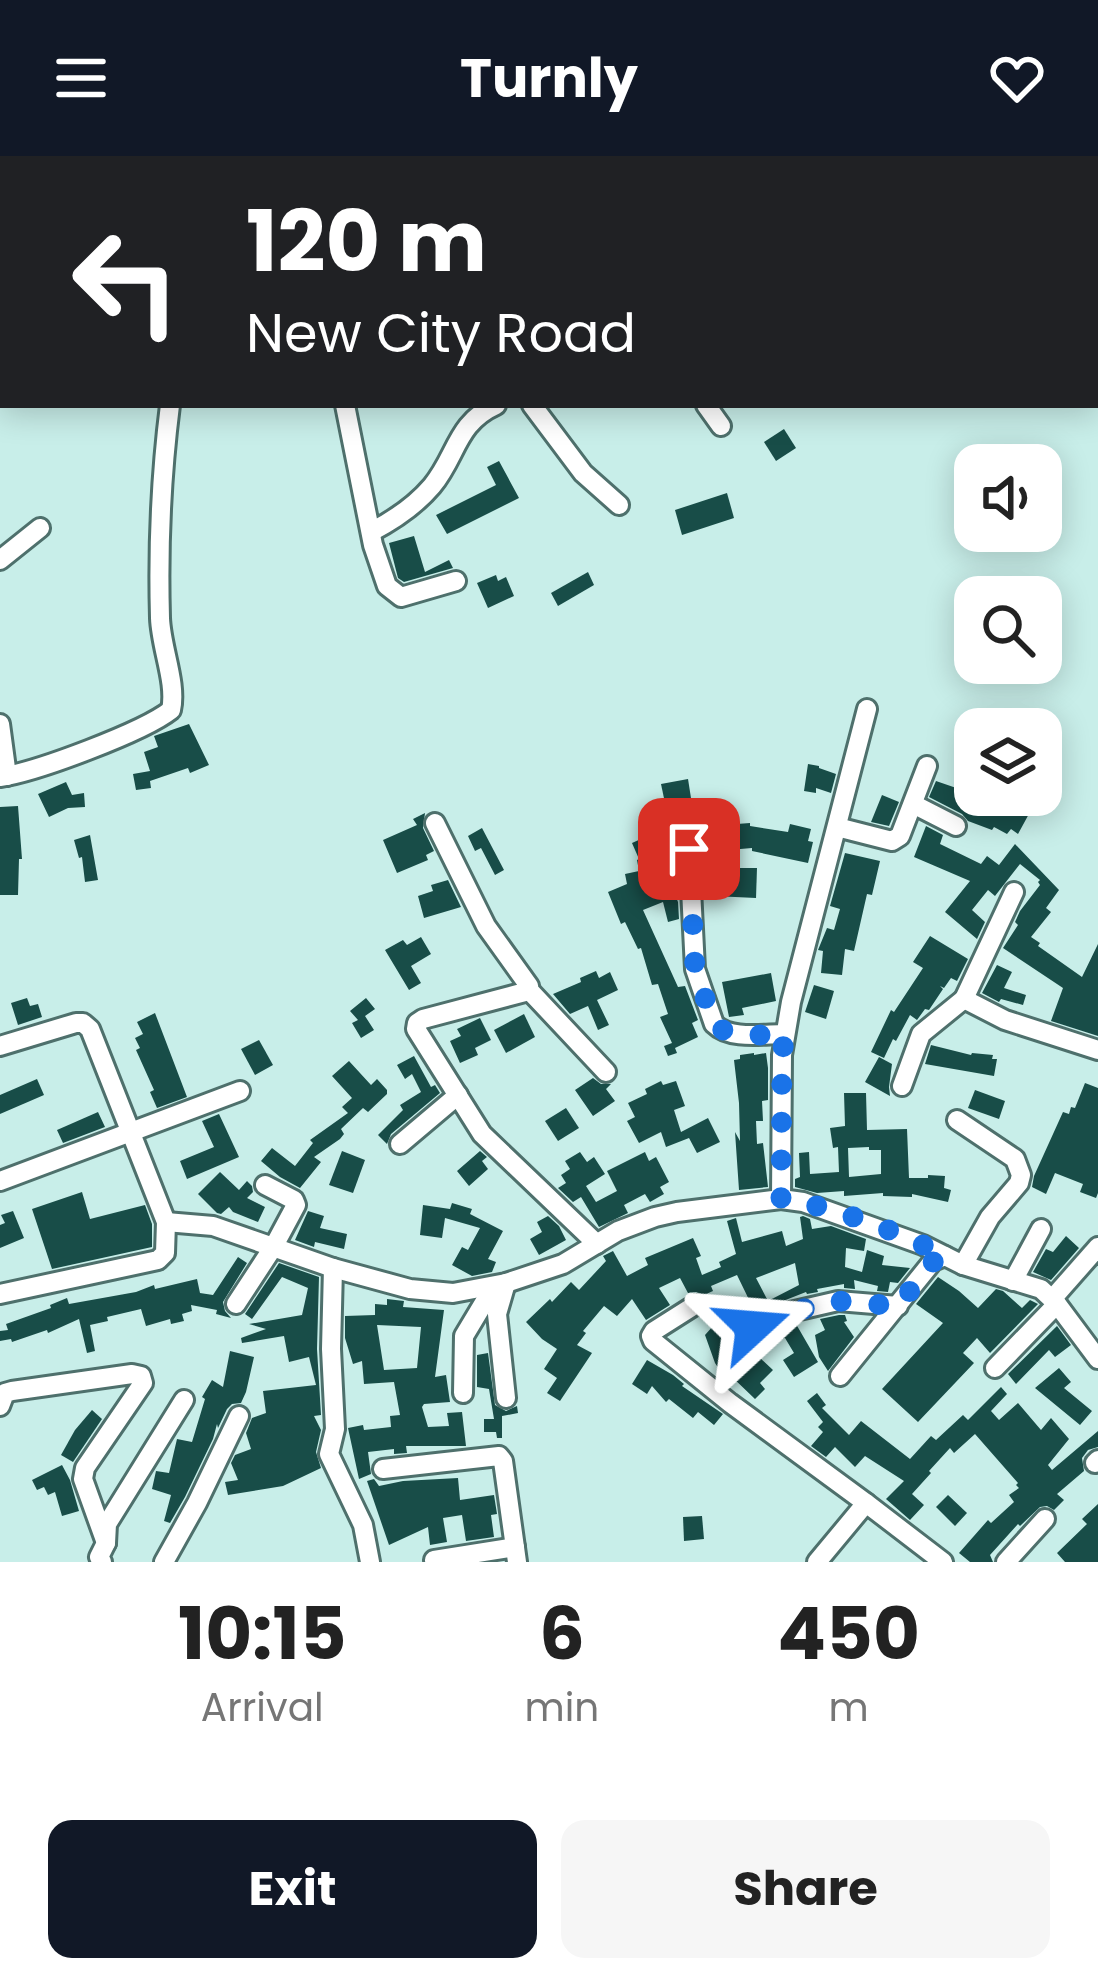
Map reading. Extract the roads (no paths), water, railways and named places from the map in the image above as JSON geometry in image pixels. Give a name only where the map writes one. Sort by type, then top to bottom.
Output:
[{"type":"street","points":[[0,724],[3,777],[128,734],[170,710],[173,698],[162,651],[160,572],[160,504],[170,408]]},
{"type":"street","points":[[346,408],[387,586],[395,595],[409,596],[456,581]]},
{"type":"street","points":[[371,532],[430,488],[470,422],[489,408]]},
{"type":"street","points":[[534,408],[584,473],[619,505]]},
{"type":"street","points":[[708,408],[721,427]]},
{"type":"street","points":[[0,560],[40,528]]},
{"type":"street","points":[[781,1199],[785,1034],[867,710]]},
{"type":"street","points":[[836,826],[892,841],[900,836],[927,766]]},
{"type":"street","points":[[913,804],[956,826]]},
{"type":"street","points":[[435,823],[481,917],[528,989],[606,1072]]},
{"type":"street","points":[[689,849],[695,969],[714,1024],[729,1034],[785,1034]]},
{"type":"street","points":[[902,1086],[921,1034],[964,999],[1014,892]]},
{"type":"street","points":[[528,989],[417,1022],[416,1029],[482,1134],[596,1244]]},
{"type":"street","points":[[964,999],[1005,1021],[1098,1050]]},
{"type":"street","points":[[0,1046],[68,1024],[83,1023],[90,1029],[166,1222],[166,1253],[158,1260],[0,1294]]},
{"type":"street","points":[[0,1181],[240,1091]]},
{"type":"street","points":[[400,1144],[458,1095]]},
{"type":"street","points":[[840,1376],[934,1261],[954,1260],[1019,1183],[1015,1159],[957,1120]]},
{"type":"street","points":[[236,1304],[296,1205],[265,1185]]},
{"type":"street","points":[[166,1222],[213,1226],[410,1289],[453,1292],[500,1284],[563,1264],[618,1231],[677,1212],[781,1199],[803,1202],[1041,1289],[1098,1359]]},
{"type":"street","points":[[1013,1281],[1041,1229]]},
{"type":"street","points":[[995,1368],[1098,1246]]},
{"type":"street","points":[[333,1268],[335,1430],[329,1454],[363,1525],[370,1562]]},
{"type":"street","points":[[463,1393],[464,1336],[500,1284]]},
{"type":"street","points":[[500,1284],[497,1314],[506,1398]]},
{"type":"street","points":[[753,1327],[786,1313],[838,1301],[898,1306]]},
{"type":"street","points":[[695,1305],[654,1331],[653,1341],[943,1562]]},
{"type":"street","points":[[0,1406],[12,1391],[141,1376],[143,1383],[83,1479],[104,1552]]},
{"type":"street","points":[[104,1552],[107,1525],[184,1400]]},
{"type":"street","points":[[164,1562],[239,1416]]},
{"type":"street","points":[[383,1468],[499,1456],[503,1461],[516,1554],[434,1560]]},
{"type":"street","points":[[817,1562],[866,1503]]},
{"type":"street","points":[[1006,1562],[1045,1519]]}]
